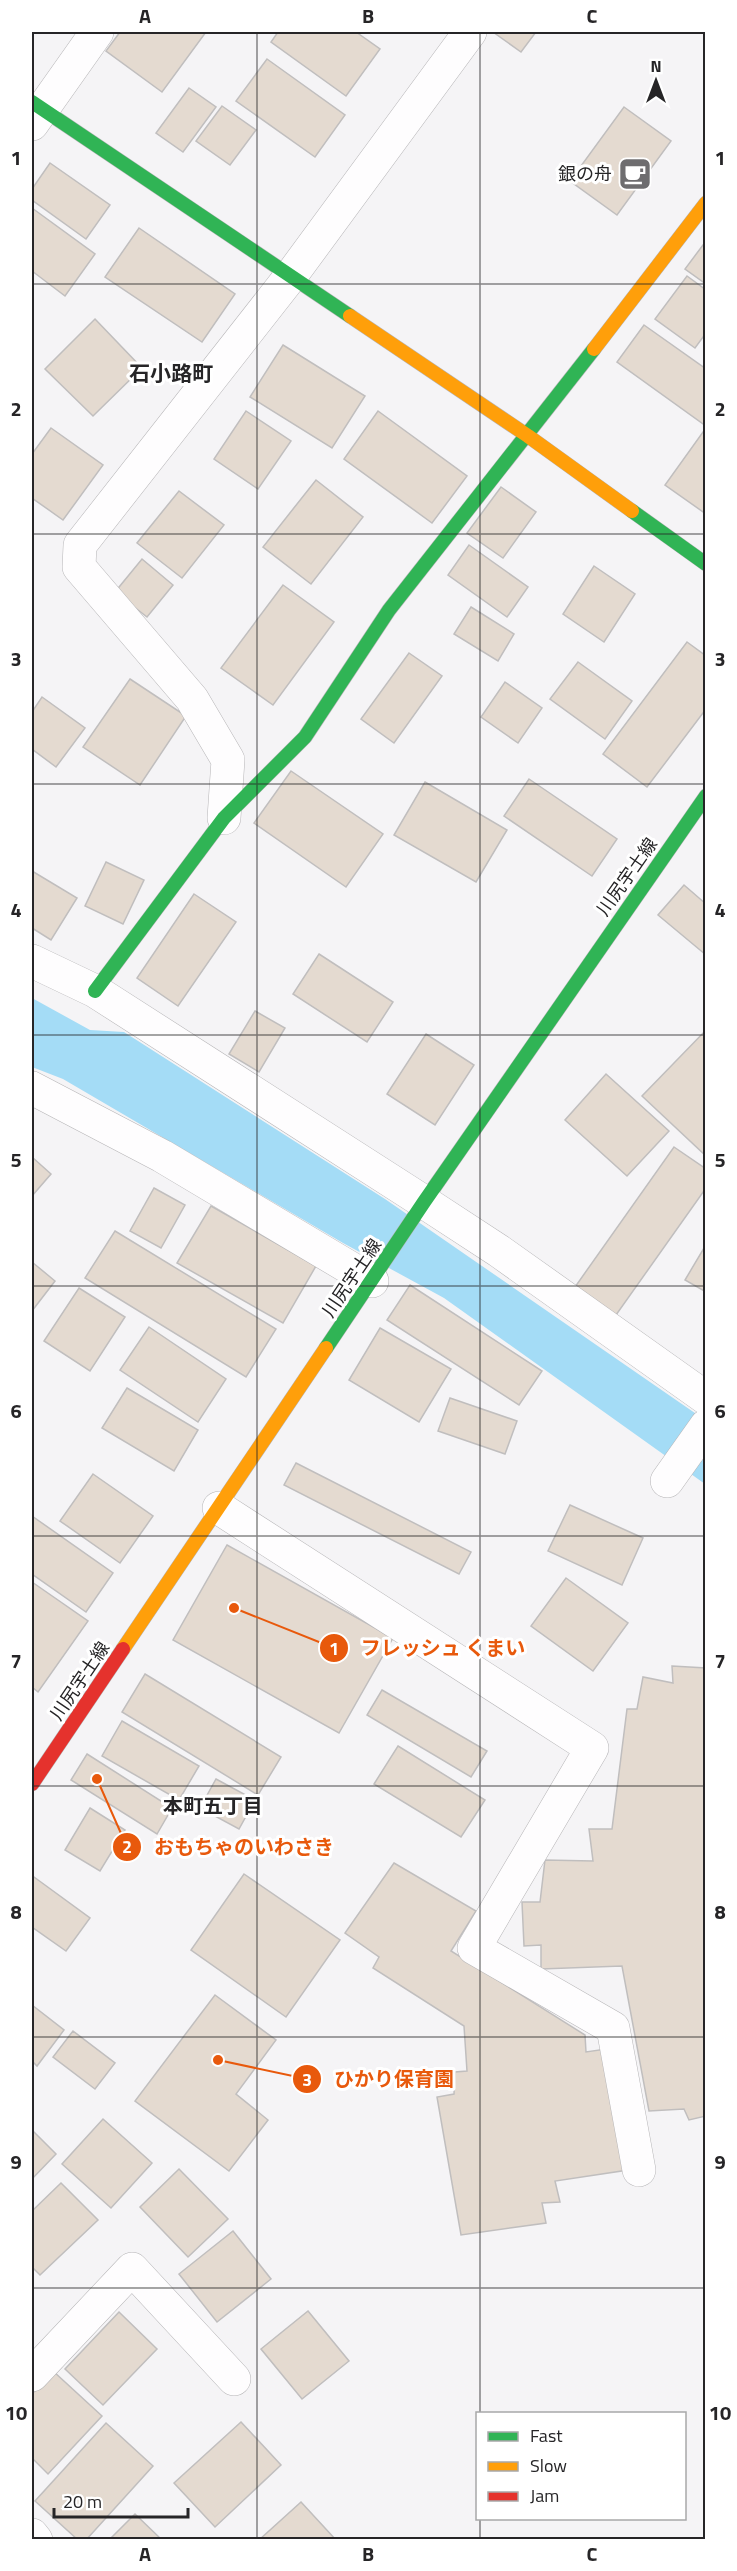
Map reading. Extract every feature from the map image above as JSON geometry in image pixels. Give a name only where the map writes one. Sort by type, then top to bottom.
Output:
[{"type":"street","points":[[97,32],[35,112],[290,277],[528,436],[705,564]]},
{"type":"street","points":[[224,818],[228,760],[192,699],[79,567],[80,545],[290,277],[470,32]]},
{"type":"street","points":[[95,991],[224,818],[304,736],[389,610],[528,436],[705,203]]},
{"type":"street","name":"川尻宇土線","points":[[32,1784],[421,1207],[705,796]]},
{"type":"street","points":[[32,962],[95,991],[421,1207],[499,1251],[705,1398]]},
{"type":"street","points":[[32,1088],[162,1156],[376,1275]]},
{"type":"street","points":[[667,1481],[705,1426]]},
{"type":"street","points":[[219,1508],[591,1749],[474,1948],[614,2028],[639,2170]]},
{"type":"street","points":[[32,2375],[132,2269],[234,2379]]},
{"type":"street","points":[[32,2535],[36,2540]]},
{"type":"water","points":[[32,998],[90,1030],[124,1032],[385,1199],[705,1420],[705,1484],[444,1298],[343,1243],[63,1079],[32,1067]]},
{"type":"building","points":[[120,32],[206,32],[162,92],[106,51]]},
{"type":"building","points":[[278,32],[356,32],[380,49],[346,96],[271,42]]},
{"type":"building","points":[[493,32],[536,32],[521,52]]},
{"type":"building","points":[[267,59],[345,115],[315,157],[236,101]]},
{"type":"building","points":[[189,88],[216,107],[183,152],[156,133]]},
{"type":"building","points":[[222,106],[256,130],[230,165],[196,141]]},
{"type":"building","points":[[624,107],[671,141],[617,215],[570,181]]},
{"type":"building","points":[[50,163],[110,205],[86,239],[32,200],[32,189]]},
{"type":"building","points":[[32,208],[95,254],[65,296],[32,271]]},
{"type":"building","points":[[139,228],[235,294],[202,342],[105,277]]},
{"type":"building","points":[[706,241],[706,284],[685,269]]},
{"type":"building","points":[[687,276],[706,290],[706,333],[695,348],[655,319]]},
{"type":"building","points":[[95,319],[142,368],[93,416],[45,369]]},
{"type":"building","points":[[644,325],[706,369],[706,426],[617,362]]},
{"type":"building","points":[[283,345],[365,396],[332,448],[250,397]]},
{"type":"building","points":[[246,411],[291,441],[258,489],[214,459]]},
{"type":"building","points":[[378,411],[467,476],[432,523],[344,459]]},
{"type":"building","points":[[51,428],[103,465],[63,520],[32,498],[32,454]]},
{"type":"building","points":[[703,432],[706,434],[706,514],[665,485]]},
{"type":"building","points":[[316,480],[363,517],[311,584],[263,547]]},
{"type":"building","points":[[501,487],[536,512],[503,558],[467,533]]},
{"type":"building","points":[[179,491],[224,525],[182,578],[137,543]]},
{"type":"building","points":[[469,545],[528,587],[507,617],[448,575]]},
{"type":"building","points":[[142,559],[173,585],[147,617],[115,592]]},
{"type":"building","points":[[594,566],[635,594],[604,642],[563,614]]},
{"type":"building","points":[[283,585],[334,622],[273,705],[221,668]]},
{"type":"building","points":[[471,607],[514,634],[498,661],[454,634]]},
{"type":"building","points":[[687,642],[706,656],[706,709],[647,787],[603,754]]},
{"type":"building","points":[[409,653],[442,676],[394,743],[361,719]]},
{"type":"building","points":[[578,662],[632,701],[605,739],[550,699]]},
{"type":"building","points":[[130,679],[186,716],[140,785],[83,747]]},
{"type":"building","points":[[505,682],[542,708],[518,743],[481,717]]},
{"type":"building","points":[[42,697],[85,728],[56,767],[32,749],[32,712]]},
{"type":"building","points":[[291,771],[383,834],[346,887],[254,823]]},
{"type":"building","points":[[529,779],[617,839],[592,876],[504,816]]},
{"type":"building","points":[[425,782],[507,830],[476,882],[394,835]]},
{"type":"building","points":[[106,862],[144,880],[123,924],[85,906]]},
{"type":"building","points":[[32,871],[77,898],[51,940],[32,928]]},
{"type":"building","points":[[684,885],[706,904],[706,955],[658,915]]},
{"type":"building","points":[[194,894],[236,922],[178,1006],[137,978]]},
{"type":"building","points":[[319,954],[393,1002],[367,1042],[293,994]]},
{"type":"building","points":[[255,1011],[285,1028],[259,1072],[229,1054]]},
{"type":"building","points":[[706,1030],[706,1156],[642,1096]]},
{"type":"building","points":[[426,1034],[474,1065],[435,1125],[387,1094]]},
{"type":"building","points":[[606,1074],[669,1131],[627,1176],[565,1120]]},
{"type":"building","points":[[674,1147],[706,1169],[706,1188],[616,1315],[575,1287]]},
{"type":"building","points":[[32,1157],[51,1174],[32,1196]]},
{"type":"building","points":[[154,1188],[185,1205],[161,1248],[130,1231]]},
{"type":"building","points":[[211,1206],[316,1266],[283,1323],[177,1263]]},
{"type":"building","points":[[115,1231],[276,1329],[246,1377],[85,1278]]},
{"type":"building","points":[[704,1248],[706,1249],[706,1292],[685,1280]]},
{"type":"building","points":[[32,1262],[55,1281],[32,1311]]},
{"type":"building","points":[[410,1285],[542,1371],[519,1405],[387,1320]]},
{"type":"building","points":[[79,1288],[125,1317],[90,1371],[44,1341]]},
{"type":"building","points":[[149,1327],[226,1379],[198,1422],[120,1370]]},
{"type":"building","points":[[380,1328],[451,1369],[419,1422],[349,1380]]},
{"type":"building","points":[[127,1388],[198,1430],[174,1471],[102,1428]]},
{"type":"building","points":[[450,1398],[517,1421],[505,1454],[438,1431]]},
{"type":"building","points":[[296,1463],[471,1552],[459,1574],[284,1485]]},
{"type":"building","points":[[93,1474],[153,1516],[120,1563],[60,1521]]},
{"type":"building","points":[[570,1505],[643,1538],[622,1585],[548,1551]]},
{"type":"building","points":[[32,1516],[113,1573],[86,1612],[32,1574]]},
{"type":"building","points":[[227,1545],[393,1638],[339,1733],[173,1640]]},
{"type":"building","points":[[566,1578],[628,1623],[593,1671],[531,1626]]},
{"type":"building","points":[[32,1582],[88,1621],[38,1692],[32,1687]]},
{"type":"building","points":[[672,1666],[706,1668],[706,2116],[689,2120],[684,2109],[649,2111],[622,1966],[541,1969],[541,1945],[524,1946],[522,1902],[540,1902],[545,1860],[593,1861],[589,1829],[612,1829],[627,1709],[637,1709],[643,1677],[673,1683]]},
{"type":"building","points":[[145,1674],[281,1757],[258,1795],[122,1712]]},
{"type":"building","points":[[382,1690],[487,1751],[471,1777],[367,1715]]},
{"type":"building","points":[[122,1721],[199,1766],[179,1800],[102,1756]]},
{"type":"building","points":[[398,1746],[485,1800],[461,1837],[374,1784]]},
{"type":"building","points":[[87,1754],[172,1808],[157,1834],[71,1780]]},
{"type":"building","points":[[216,1779],[255,1800],[239,1829],[200,1808]]},
{"type":"building","points":[[90,1808],[125,1830],[100,1871],[65,1850]]},
{"type":"building","points":[[394,1863],[476,1911],[451,1951],[585,2035],[586,2052],[606,2049],[628,2170],[555,2181],[560,2202],[542,2203],[546,2223],[461,2235],[437,2097],[454,2094],[455,2072],[467,2071],[464,2026],[373,1968],[379,1957],[345,1933]]},
{"type":"building","points":[[244,1874],[340,1940],[286,2017],[191,1950]]},
{"type":"building","points":[[34,1877],[90,1918],[66,1951],[32,1927],[32,1881]]},
{"type":"building","points":[[215,1995],[276,2040],[236,2094],[268,2120],[229,2171],[135,2101]]},
{"type":"building","points":[[32,2005],[64,2030],[37,2066],[32,2061]]},
{"type":"building","points":[[73,2031],[115,2063],[95,2089],[53,2057]]},
{"type":"building","points":[[103,2119],[152,2163],[111,2208],[62,2164]]},
{"type":"building","points":[[32,2130],[56,2154],[32,2179]]},
{"type":"building","points":[[179,2169],[228,2219],[188,2257],[140,2207]]},
{"type":"building","points":[[61,2183],[98,2220],[40,2275],[32,2267],[32,2211]]},
{"type":"building","points":[[233,2231],[271,2279],[217,2322],[179,2274]]},
{"type":"building","points":[[308,2311],[349,2361],[302,2399],[261,2349]]},
{"type":"building","points":[[119,2312],[157,2349],[103,2405],[65,2369]]},
{"type":"building","points":[[53,2371],[102,2416],[48,2474],[32,2458],[32,2394]]},
{"type":"building","points":[[241,2422],[281,2465],[215,2527],[174,2483]]},
{"type":"building","points":[[106,2423],[153,2466],[86,2540],[78,2540],[35,2501]]},
{"type":"building","points":[[301,2502],[336,2540],[259,2540]]},
{"type":"building","points":[[135,2514],[162,2540],[109,2540]]},
{"type":"traffic: fast","points":[[32,102],[350,316]]},
{"type":"traffic: fast","points":[[95,991],[224,818],[305,737],[389,610],[594,349]]},
{"type":"traffic: fast","points":[[632,511],[706,564]]},
{"type":"traffic: fast","points":[[326,1348],[424,1202],[706,796]]},
{"type":"traffic: slow","points":[[594,349],[706,203]]},
{"type":"traffic: slow","points":[[350,316],[528,436],[632,511]]},
{"type":"traffic: slow","points":[[123,1649],[326,1348]]},
{"type":"traffic: jam","points":[[32,1784],[123,1649]]},
{"type":"place","name":"銀の舟","points":[[635,174]]},
{"type":"place","name":"フレッシュ くまい","points":[[234,1608]]},
{"type":"place","name":"おもちゃのいわさき","points":[[97,1779]]},
{"type":"place","name":"ひかり保育園","points":[[218,2060]]},
{"type":"district","name":"石小路町","points":[[171,374]]},
{"type":"district","name":"本町五丁目","points":[[213,1806]]}]
